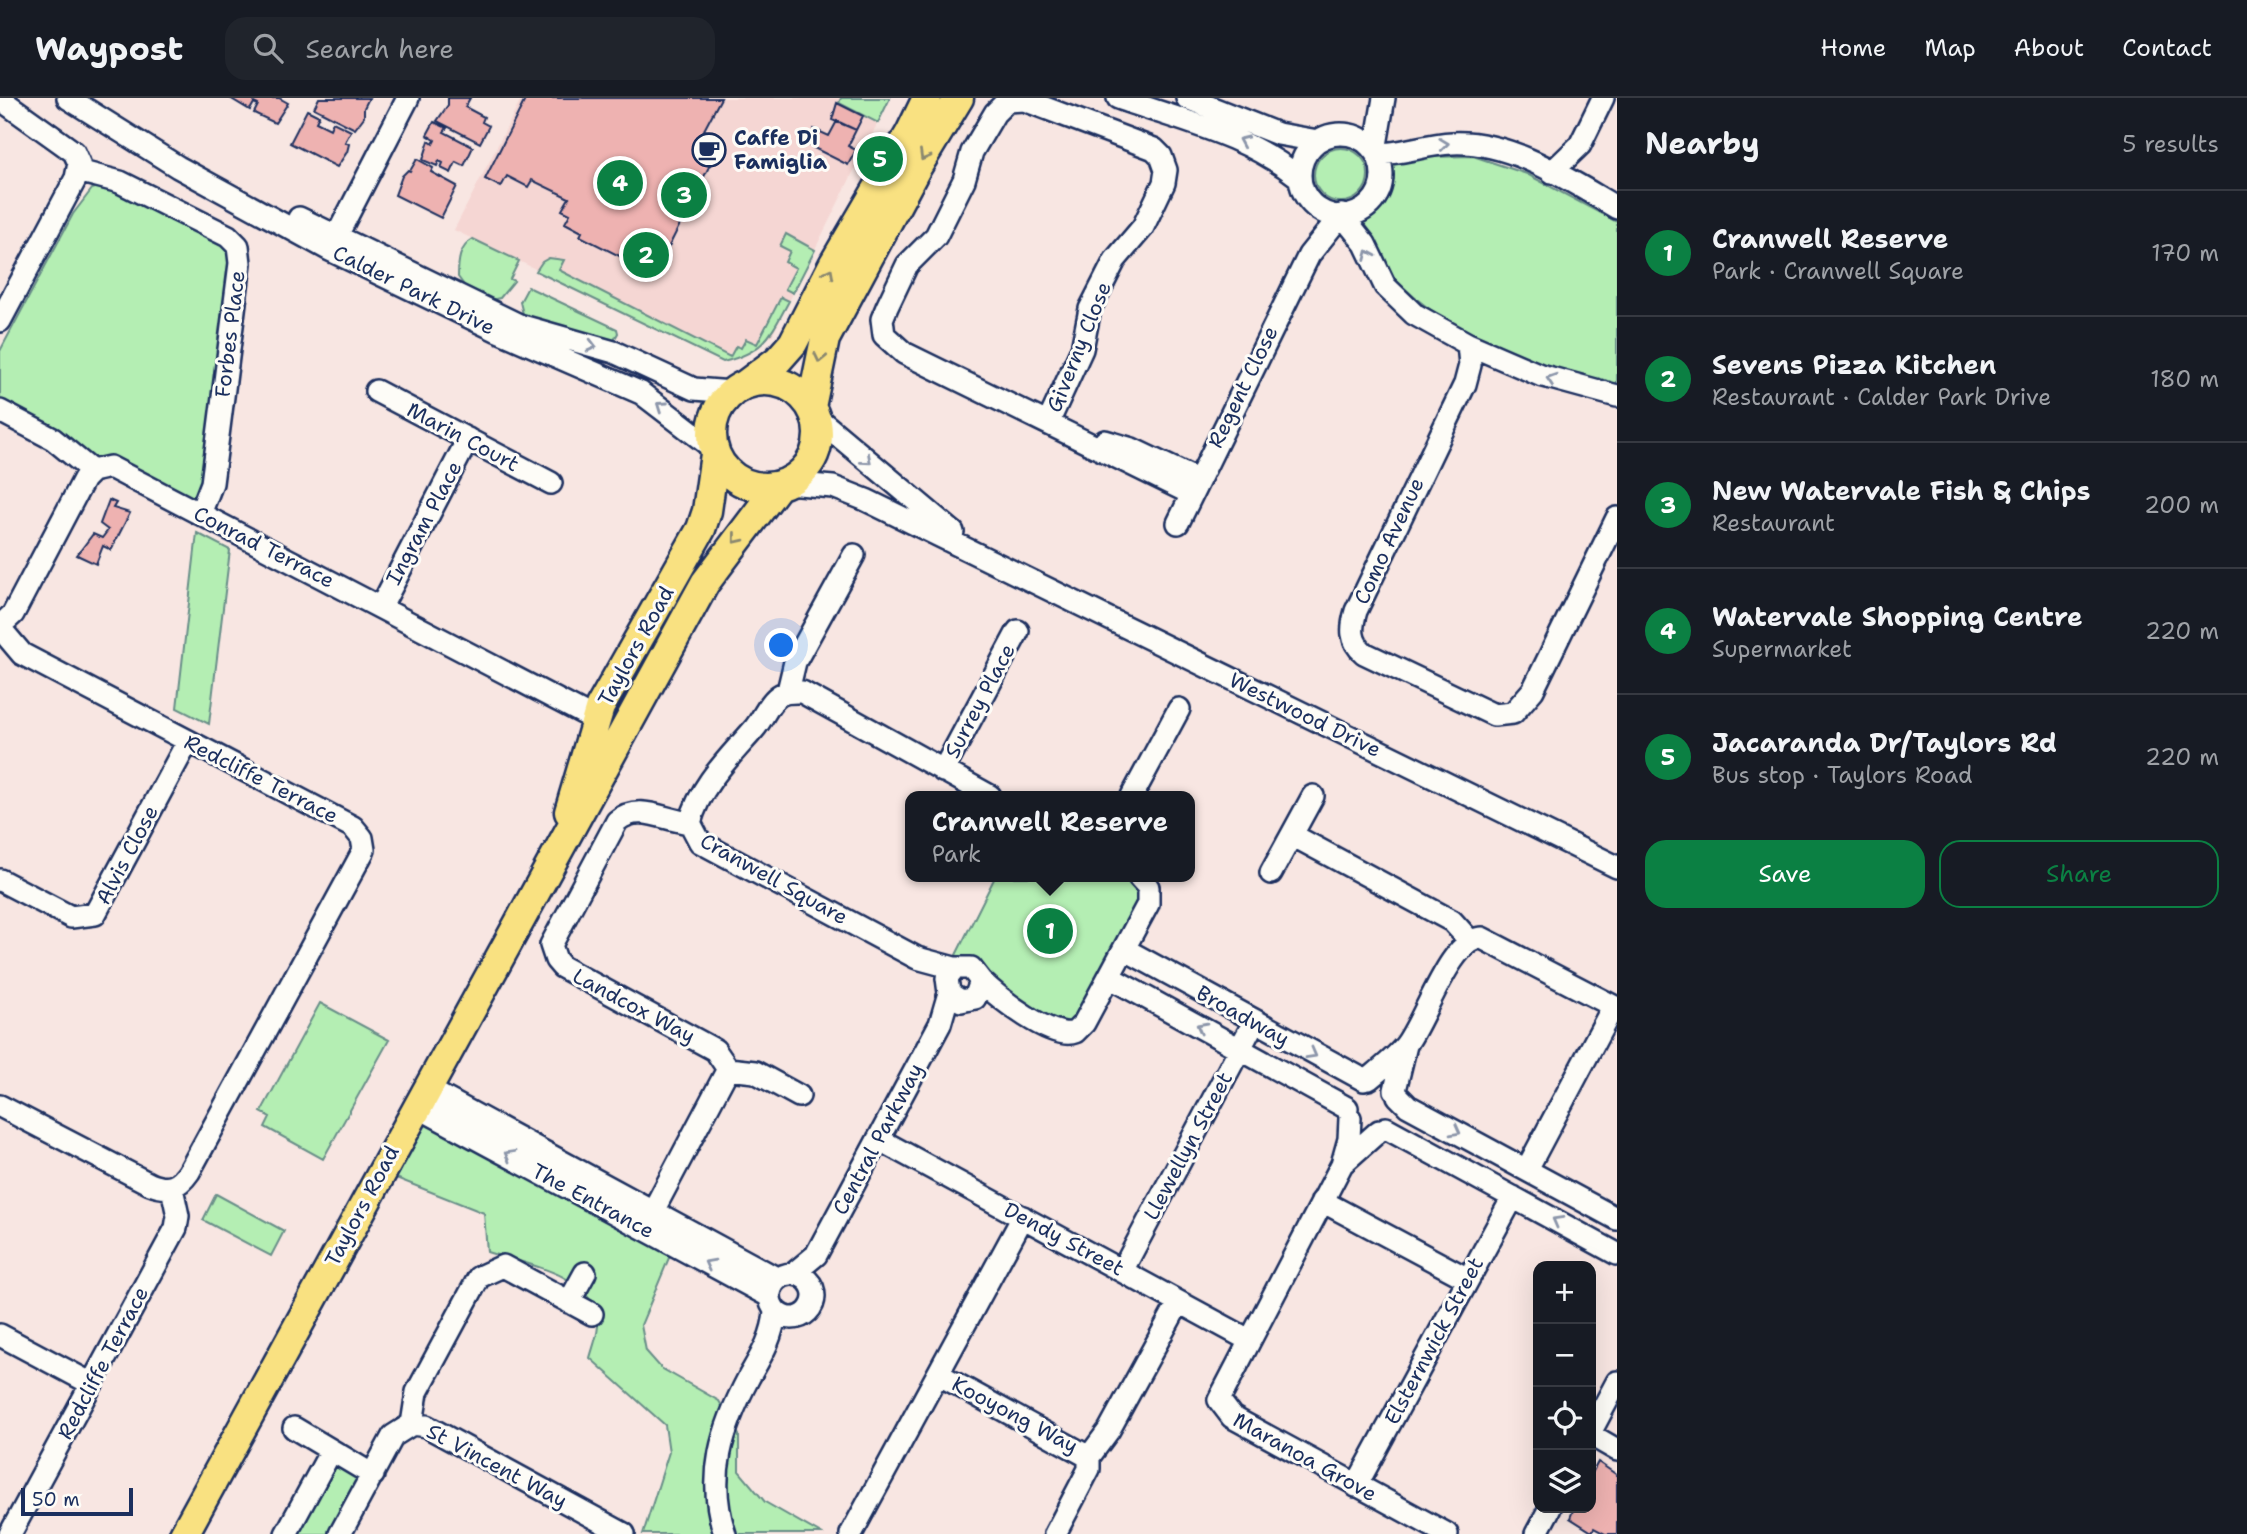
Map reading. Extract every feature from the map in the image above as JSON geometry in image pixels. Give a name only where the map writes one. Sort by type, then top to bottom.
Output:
[{"type":"main road","points":[[927,98],[793,342],[778,360],[723,401],[712,424],[714,452],[722,466],[741,482],[766,488],[783,484],[800,474],[817,447],[813,411],[825,339],[916,169],[959,98]]},
{"type":"main road","points":[[739,388],[758,381],[782,384],[803,397],[813,411]]},
{"type":"main road","name":"Taylors Road","points":[[542,880],[568,816],[596,720],[618,674],[701,529],[707,511],[714,452]]},
{"type":"main road","name":"Taylors Road","points":[[184,1534],[421,1097],[624,735],[705,583],[783,484]]},
{"type":"main road","points":[[596,720],[624,735]]},
{"type":"street","name":"Calder Park Drive","points":[[68,98],[115,127],[333,243],[641,393],[714,452]]},
{"type":"street","points":[[333,243],[408,98]]},
{"type":"street","points":[[1118,98],[1229,135],[1256,147],[1300,178]]},
{"type":"street","points":[[1187,98],[1279,134],[1318,141],[1345,134],[1356,136],[1376,153],[1400,154],[1435,145],[1469,144],[1503,151],[1552,172],[1617,208]]},
{"type":"street","points":[[1579,186],[1576,165],[1580,145],[1603,98]]},
{"type":"street","points":[[0,99],[74,152],[78,171],[0,321]]},
{"type":"street","name":"Giverny Close","points":[[1048,424],[1082,349],[1090,309],[1115,260],[1143,227],[1164,183],[1166,170],[1161,156],[1147,146],[1024,100],[1013,99],[1001,105],[983,131],[936,236],[908,265],[887,307],[882,327],[888,341],[904,353],[1048,424],[1075,437],[1132,449],[1194,487]]},
{"type":"street","points":[[1318,141],[1304,157],[1300,178],[1307,197],[1313,205],[1331,214],[1342,215],[1364,208],[1379,190],[1382,178],[1376,153],[1384,100]]},
{"type":"street","points":[[1345,134],[1384,100]]},
{"type":"street","points":[[1552,172],[1580,145]]},
{"type":"street","name":"Forbes Place","points":[[78,171],[120,181],[228,236],[238,246],[240,263],[212,483],[200,514]]},
{"type":"street","name":"Regent Close","points":[[1310,252],[1313,205]]},
{"type":"street","points":[[1342,215],[1365,244],[1377,274],[1398,301],[1468,344],[1494,356],[1540,375],[1617,396]]},
{"type":"street","name":"Regent Close","points":[[1178,523],[1310,252],[1342,215]]},
{"type":"street","name":"Calder Park Drive","points":[[500,324],[614,352],[694,389],[739,388]]},
{"type":"street","name":"Como Avenue","points":[[1465,384],[1470,365],[1468,344]]},
{"type":"street","name":"Como Avenue","points":[[1494,356],[1475,370],[1465,384],[1356,611],[1353,638],[1364,653],[1494,715],[1513,713],[1533,690],[1617,518]]},
{"type":"street","name":"Marin Court","points":[[376,391],[551,483]]},
{"type":"street","points":[[0,411],[54,439],[92,471],[84,479],[13,614],[0,627]]},
{"type":"street","name":"Westwood Drive","points":[[813,411],[927,512],[994,563]]},
{"type":"street","name":"Ingram Place","points":[[380,607],[468,439]]},
{"type":"street","name":"Conrad Terrace","points":[[92,471],[115,469],[596,720]]},
{"type":"street","name":"Westwood Drive","points":[[783,484],[833,487],[848,492],[1617,867]]},
{"type":"street","points":[[854,555],[795,662],[788,691],[802,692],[981,791]]},
{"type":"street","name":"Redcliffe Terrace","points":[[0,627],[22,654],[353,827],[362,838],[364,850],[189,1172],[175,1186],[178,1216],[176,1228],[10,1534]]},
{"type":"street","name":"Surrey Place","points":[[943,771],[1018,631]]},
{"type":"street","name":"Cranwell Square","points":[[788,691],[776,698],[754,729],[723,761],[696,808],[691,824],[699,842],[917,958],[962,988],[1006,1004],[1058,1032],[1070,1034],[1084,1023],[1148,904],[1148,887],[1144,882]]},
{"type":"street","points":[[1135,791],[1179,709]]},
{"type":"street","name":"Alvis Close","points":[[0,880],[71,917],[95,914],[188,741]]},
{"type":"street","points":[[1271,873],[1313,796]]},
{"type":"street","name":"Landcox Way","points":[[691,824],[632,811],[617,821],[551,945],[555,960],[562,967],[715,1050],[728,1069]]},
{"type":"street","points":[[1293,835],[1452,921],[1470,941]]},
{"type":"street","points":[[1382,1129],[1398,1111],[1396,1093],[1406,1045],[1458,951],[1470,941],[1482,937],[1615,1007],[1527,1169]]},
{"type":"street","name":"Broadway","points":[[1124,949],[1254,1022],[1366,1080]]},
{"type":"street","name":"Broadway","points":[[1108,978],[1240,1048],[1348,1113]]},
{"type":"street","name":"Central Parkway","points":[[725,1534],[716,1494],[718,1452],[727,1421],[771,1337],[786,1294],[816,1255],[962,988]]},
{"type":"street","name":"Llewellyn Street","points":[[1122,1270],[1254,1022]]},
{"type":"street","points":[[1406,1045],[1350,1091],[1348,1113],[1363,1129],[1382,1129],[1617,1254]]},
{"type":"street","points":[[649,1220],[728,1069],[755,1072],[799,1096]]},
{"type":"street","points":[[1366,1080],[1384,1081],[1408,1106],[1617,1219]]},
{"type":"street","name":"The Entrance","points":[[421,1097],[786,1294]]},
{"type":"street","points":[[0,1106],[144,1181],[175,1186]]},
{"type":"street","name":"Maranoa Grove","points":[[1348,1113],[1349,1139],[1342,1164],[1220,1394],[1219,1401],[1224,1411],[1447,1534]]},
{"type":"street","name":"Maranoa Grove","points":[[1342,1164],[1382,1129]]},
{"type":"street","name":"Dendy Street","points":[[878,1139],[1249,1340]]},
{"type":"street","name":"Elsternwick Street","points":[[1356,1486],[1513,1197]]},
{"type":"street","points":[[1322,1201],[1468,1279]]},
{"type":"street","name":"Kooyong Way","points":[[851,1534],[1023,1217]]},
{"type":"street","points":[[412,1424],[417,1392],[479,1277],[503,1266],[592,1314]]},
{"type":"street","points":[[569,1302],[585,1273]]},
{"type":"street","points":[[1089,1457],[1109,1430],[1178,1302]]},
{"type":"street","points":[[0,1335],[92,1384]]},
{"type":"street","name":"Kooyong Way","points":[[938,1374],[1089,1457],[1089,1469],[1062,1531]]},
{"type":"street","points":[[1596,1423],[1617,1382]]},
{"type":"street","name":"St Vincent Way","points":[[340,1534],[393,1436],[412,1424],[426,1426],[624,1534]]},
{"type":"street","points":[[294,1428],[373,1475]]},
{"type":"street","points":[[1596,1436],[1617,1450]]},
{"type":"street","points":[[286,1534],[331,1451]]},
{"type":"street","points":[[1536,1534],[1547,1513]]},
{"type":"shaded area","points":[[522,98],[890,98],[772,336],[721,358],[454,230]]},
{"type":"green space","points":[[841,98],[890,98],[878,123],[839,103]]},
{"type":"green space","points":[[1341,148],[1360,156],[1368,175],[1360,194],[1341,202],[1322,194],[1314,175],[1322,156]]},
{"type":"green space","points":[[1473,156],[1527,174],[1617,222],[1617,385],[1527,359],[1469,334],[1417,300],[1394,278],[1380,259],[1360,224],[1377,213],[1387,200],[1392,185],[1393,164],[1430,157]]},
{"type":"green space","points":[[104,185],[226,244],[234,257],[202,493],[193,497],[174,492],[115,458],[93,457],[67,438],[0,399],[0,351],[73,214],[92,189]]},
{"type":"green space","points":[[786,234],[815,250],[793,293],[785,289],[796,268],[785,262],[790,251],[780,246]]},
{"type":"green space","points":[[473,239],[519,261],[510,279],[514,281],[500,298],[481,298],[466,288],[458,277],[462,251]]},
{"type":"green space","points":[[549,258],[564,260],[559,270],[730,357],[736,346],[741,348],[746,339],[757,344],[781,297],[789,301],[765,341],[748,353],[723,362],[536,271],[542,262]]},
{"type":"green space","points":[[528,287],[617,329],[618,333],[613,342],[524,318],[520,302]]},
{"type":"green space","points":[[197,533],[230,550],[209,724],[177,708]]},
{"type":"green space","points":[[992,882],[1136,882],[1144,894],[1084,1019],[1061,1026],[956,964],[956,955]]},
{"type":"green space","points":[[320,1003],[389,1040],[323,1159],[265,1127],[270,1117],[261,1112]]},
{"type":"green space","points":[[427,1120],[671,1253],[641,1325],[646,1351],[661,1368],[719,1401],[739,1435],[739,1471],[765,1502],[821,1534],[643,1534],[669,1452],[665,1425],[590,1358],[598,1320],[590,1300],[580,1288],[551,1272],[487,1252],[484,1213],[391,1176],[417,1127]]},
{"type":"green space","points":[[216,1194],[284,1231],[271,1256],[203,1220]]},
{"type":"green space","points":[[333,1465],[363,1480],[334,1534],[296,1534]]},
{"type":"building","points":[[230,98],[279,98],[288,103],[275,123],[254,113],[258,105],[254,103],[250,110]]},
{"type":"building","points":[[319,98],[369,98],[364,108],[364,117],[355,129],[314,108]]},
{"type":"building","points":[[448,98],[470,98],[465,107],[484,117],[482,122],[489,126],[480,143],[437,121],[448,105]]},
{"type":"building","points":[[526,98],[721,98],[704,130],[723,139],[655,274],[580,236],[582,232],[565,223],[570,214],[562,210],[569,198],[532,180],[528,187],[507,176],[501,187],[485,179]]},
{"type":"building","points":[[837,103],[863,116],[856,130],[832,120]]},
{"type":"building","points":[[307,110],[319,116],[316,122],[330,129],[333,122],[351,131],[345,142],[349,144],[347,152],[337,167],[290,143]]},
{"type":"building","points":[[837,121],[856,130],[848,146],[856,150],[848,165],[806,144],[814,129],[829,136]]},
{"type":"building","points":[[434,122],[447,128],[444,132],[473,147],[464,166],[456,162],[451,173],[441,168],[443,163],[439,161],[437,166],[423,160],[429,141],[433,144],[435,140],[427,135]]},
{"type":"building","points":[[417,159],[433,168],[431,172],[457,186],[441,218],[395,195],[402,176],[410,171]]},
{"type":"building","points":[[109,500],[116,503],[113,508],[130,513],[111,550],[103,546],[96,564],[77,555],[93,534],[102,538],[108,530],[100,524]]},
{"type":"building","points":[[1598,1462],[1617,1475],[1617,1534],[1605,1534],[1594,1528],[1592,1532],[1570,1518],[1572,1513],[1596,1513]]},
{"type":"place","name":"Caffe Di Famiglia","points":[[709,150]]},
{"type":"place","name":"Jacaranda Dr/Taylors Rd","points":[[880,159]]},
{"type":"place","name":"Watervale Shopping Centre","points":[[620,183]]},
{"type":"place","name":"New Watervale Fish & Chips","points":[[684,195]]},
{"type":"place","name":"Sevens Pizza Kitchen","points":[[646,255]]},
{"type":"place","name":"Cranwell Reserve","points":[[1050,931]]}]
